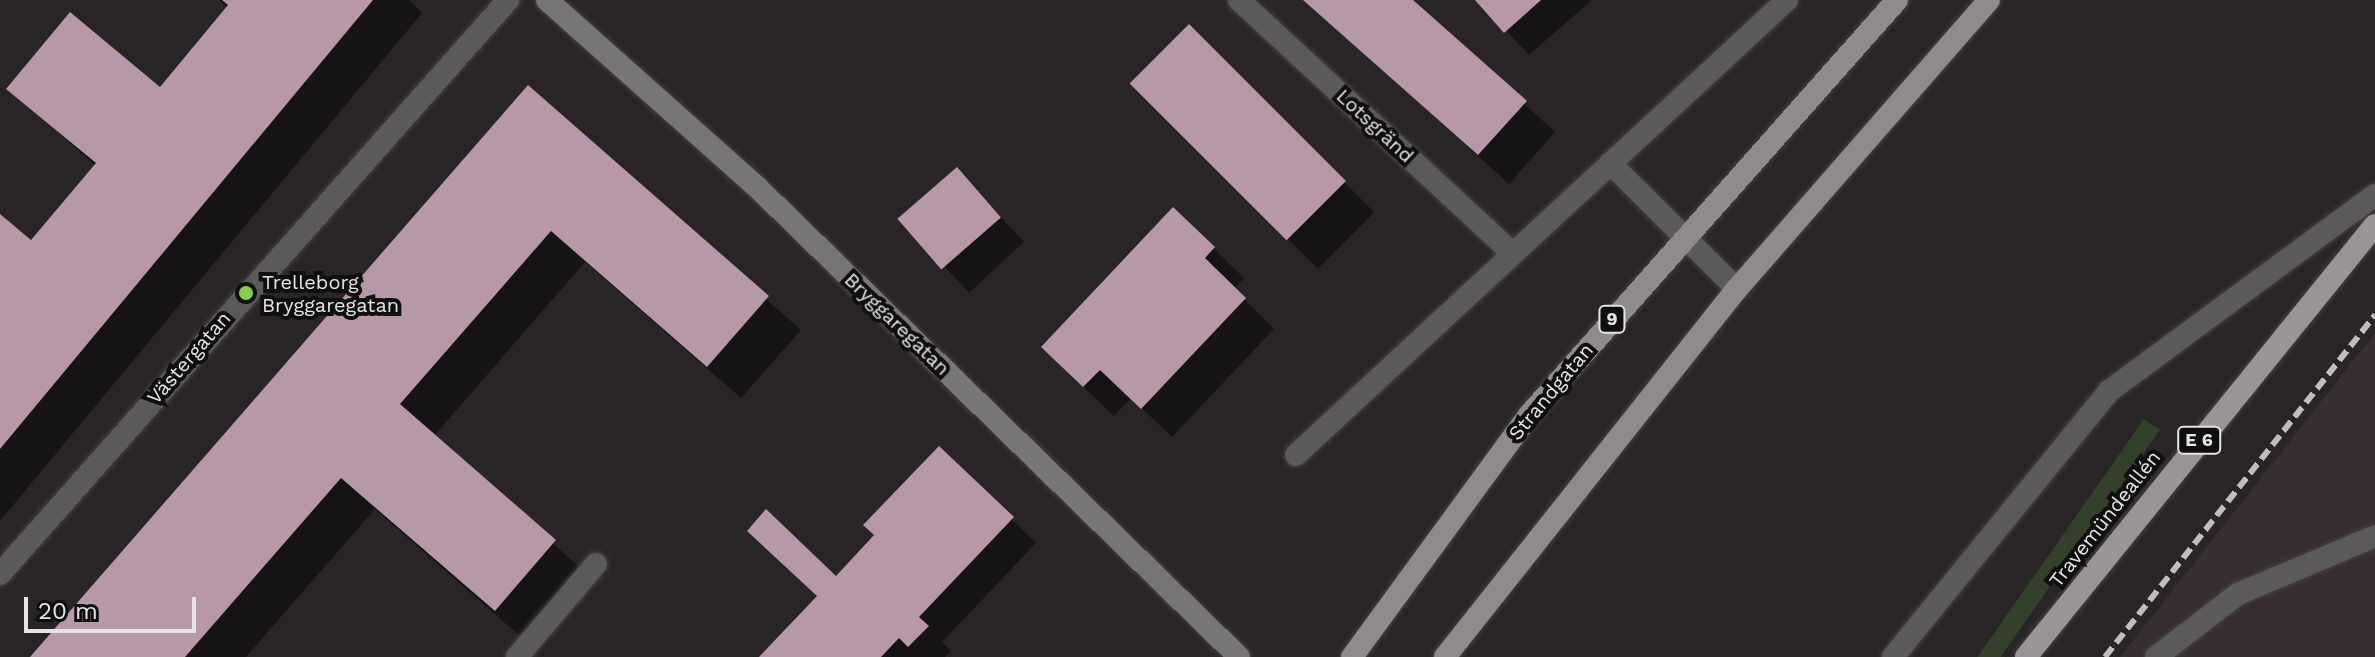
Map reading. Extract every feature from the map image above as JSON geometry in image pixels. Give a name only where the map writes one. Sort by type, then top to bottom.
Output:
[{"type":"highway","name":"Travemündeallén","points":[[2026,657],[2375,225]]},
{"type":"main road","name":"Bryggaregatan","points":[[547,0],[757,187],[1239,657]]},
{"type":"main road","name":"Strandgatan","points":[[1352,657],[1530,414],[1897,0]]},
{"type":"main road","points":[[1445,657],[1737,289],[1989,0]]},
{"type":"street","name":"Västergatan","points":[[0,574],[508,0]]},
{"type":"street","name":"Lotsgränd","points":[[1239,0],[1511,252]]},
{"type":"street","points":[[1296,455],[1511,252],[1787,0]]},
{"type":"street","points":[[1610,163],[1682,239],[1737,289]]},
{"type":"street","points":[[1893,657],[2109,391],[2375,195]]},
{"type":"street","points":[[2156,657],[2238,594],[2375,536]]},
{"type":"street","points":[[517,657],[596,564]]},
{"type":"shaded area","points":[[2375,333],[2375,657],[2120,657]]},
{"type":"green space","points":[[2144,419],[2160,430],[2001,657],[1977,657]]},
{"type":"building","points":[[222,0],[373,0],[0,449],[0,214],[31,240],[96,163],[6,89],[70,12],[160,87],[228,5]]},
{"type":"building","points":[[1303,0],[1413,0],[1527,101],[1478,155]]},
{"type":"building","points":[[1475,0],[1541,0],[1504,33]]},
{"type":"building","points":[[1189,24],[1346,181],[1287,240],[1130,83]]},
{"type":"building","points":[[528,85],[769,296],[707,367],[551,231],[400,404],[556,540],[495,611],[341,478],[185,657],[30,657]]},
{"type":"building","points":[[957,167],[1001,218],[941,269],[897,219]]},
{"type":"building","points":[[1173,207],[1215,247],[1205,258],[1246,298],[1141,409],[1100,370],[1083,387],[1041,347]]},
{"type":"building","points":[[939,446],[1014,517],[919,617],[929,626],[908,647],[899,638],[881,657],[759,657],[817,596],[747,531],[766,509],[836,576],[874,535],[863,525]]},
{"type":"railway","points":[[2105,657],[2375,315]]},
{"type":"place","name":"Trelleborg Bryggaregatan","points":[[246,293]]}]
